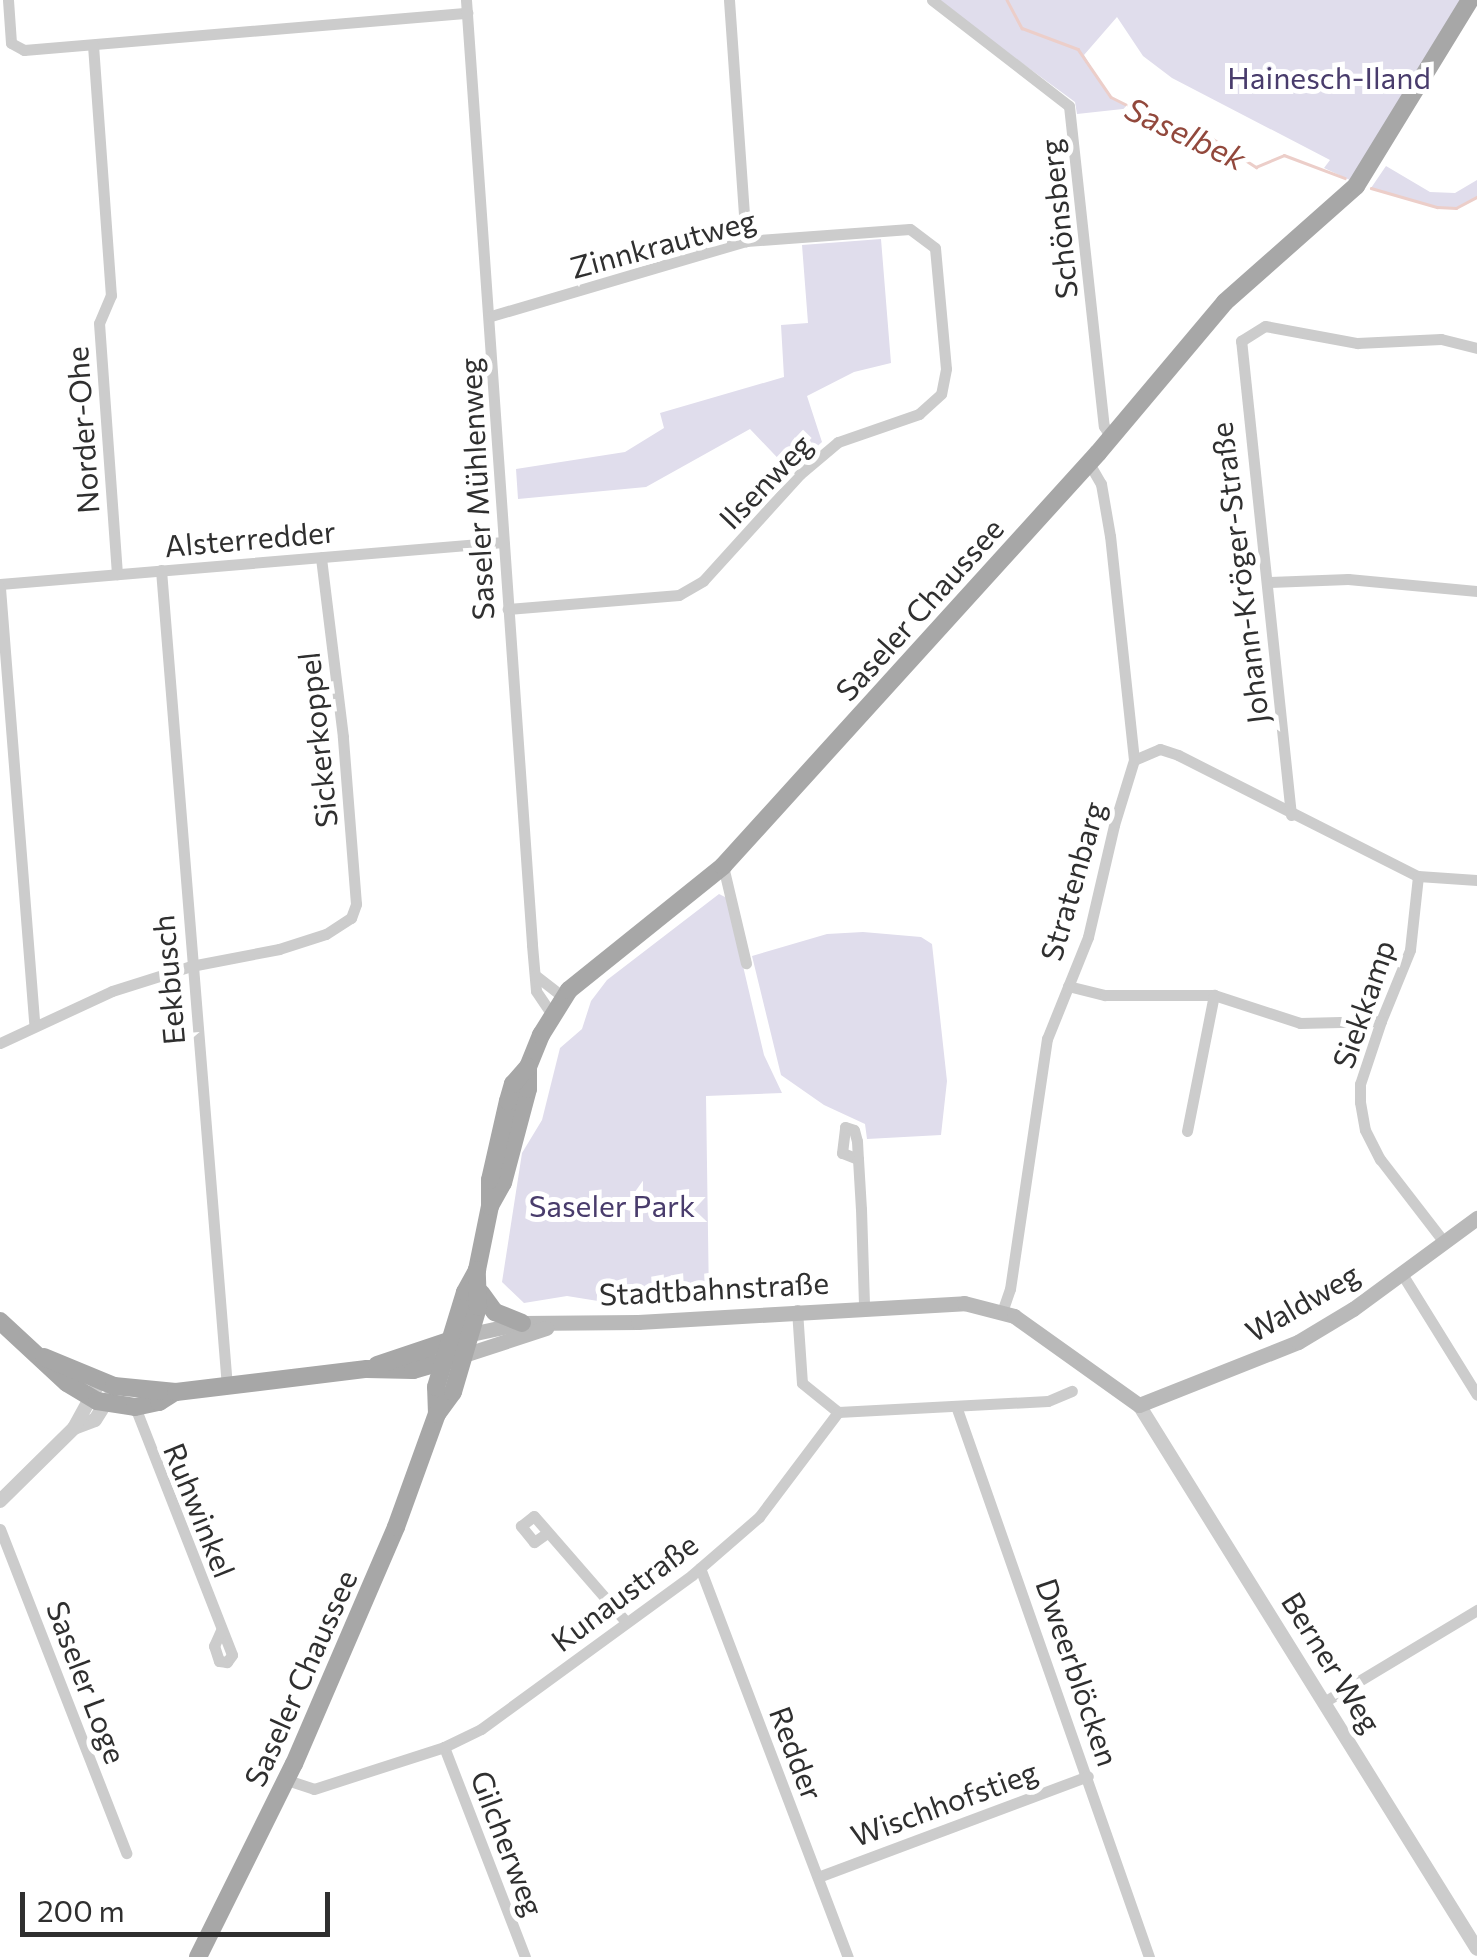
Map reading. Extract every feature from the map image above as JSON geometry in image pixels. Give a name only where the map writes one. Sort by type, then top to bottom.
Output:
[{"type":"main road","name":"Saseler Chaussee","points":[[437,1414],[436,1388],[465,1292],[477,1270],[490,1206],[503,1183],[528,1089],[528,1067],[563,997],[597,963],[723,866],[1111,438],[1224,302],[1356,186],[1470,0]]},
{"type":"main road","name":"Waldweg","points":[[1139,1405],[1298,1342],[1402,1274],[1477,1218]]},
{"type":"main road","name":"Saseler Chaussee","points":[[198,1957],[287,1780],[396,1526],[437,1414],[453,1392],[481,1294],[477,1270]]},
{"type":"main road","points":[[481,1294],[490,1309],[522,1323]]},
{"type":"main road","name":"Stadtbahnstraße","points":[[366,1369],[472,1334],[522,1323],[566,1324],[945,1302],[1002,1312]]},
{"type":"main road","points":[[1002,1312],[1139,1405]]},
{"type":"main road","points":[[0,1321],[44,1357],[67,1383],[102,1392]]},
{"type":"main road","name":"Stadtbahnstraße","points":[[102,1392],[176,1392],[366,1369],[414,1370],[566,1324]]},
{"type":"main road","name":"Stadtbahnstraße","points":[[102,1392],[135,1407],[152,1405],[176,1392]]},
{"type":"street","points":[[8,0],[14,47],[93,45],[467,6]]},
{"type":"street","points":[[729,0],[746,241]]},
{"type":"street","name":"Schönsberg","points":[[932,0],[1069,106],[1104,426],[1111,438]]},
{"type":"street","name":"Saseler Mühlenweg","points":[[467,6],[535,975],[540,1002],[552,1015]]},
{"type":"street","name":"Norder-Ohe","points":[[93,45],[112,296],[99,324],[99,338],[117,574]]},
{"type":"street","name":"Zinnkrautweg","points":[[490,316],[746,241],[910,229]]},
{"type":"street","name":"Ilsenweg","points":[[508,609],[678,595],[703,581],[800,474],[838,442],[919,414],[941,394],[946,369],[935,248],[910,229]]},
{"type":"street","name":"Johann-Kröger-Straße","points":[[1291,816],[1238,353],[1240,341],[1251,330],[1265,326],[1373,344],[1440,339],[1477,348]]},
{"type":"street","name":"Stratenbarg","points":[[1002,1312],[1010,1289],[1046,1039],[1088,937],[1114,825],[1134,760],[1110,536],[1101,484],[1089,462]]},
{"type":"street","name":"Alsterredder","points":[[0,586],[503,542]]},
{"type":"street","name":"Sickerkoppel","points":[[191,966],[279,950],[326,934],[351,918],[356,904],[343,737],[321,557]]},
{"type":"street","name":"Eekbusch","points":[[161,570],[227,1386]]},
{"type":"street","points":[[1267,582],[1348,579],[1477,592]]},
{"type":"street","points":[[0,586],[34,1023]]},
{"type":"street","points":[[1134,760],[1160,749],[1178,755],[1291,816],[1418,876],[1477,880]]},
{"type":"street","points":[[723,866],[746,962]]},
{"type":"street","name":"Siekkamp","points":[[1418,876],[1410,950],[1360,1084],[1360,1102],[1366,1130],[1386,1166],[1444,1242]]},
{"type":"street","points":[[0,1043],[34,1023],[112,990],[191,966]]},
{"type":"street","points":[[535,975],[563,997]]},
{"type":"street","points":[[1068,986],[1105,996],[1214,995],[1300,1023],[1381,1021]]},
{"type":"street","points":[[1186,1131],[1214,995]]},
{"type":"street","points":[[858,1158],[864,1306]]},
{"type":"street","points":[[1402,1274],[1477,1395]]},
{"type":"street","points":[[797,1310],[802,1383],[838,1412],[1048,1401]]},
{"type":"street","points":[[0,1500],[74,1428],[95,1420],[102,1392]]},
{"type":"street","name":"Berner Weg","points":[[1139,1405],[1477,1950]]},
{"type":"street","name":"Dweerblöcken","points":[[956,1406],[1149,1957]]},
{"type":"street","name":"Ruhwinkel","points":[[135,1407],[221,1630]]},
{"type":"street","name":"Kunaustraße","points":[[287,1780],[314,1788],[444,1747],[481,1729],[700,1568],[759,1517],[838,1412]]},
{"type":"street","name":"Saseler Loge","points":[[0,1529],[126,1853]]},
{"type":"street","points":[[547,1532],[626,1622]]},
{"type":"street","name":"Redder","points":[[700,1568],[848,1957]]},
{"type":"street","points":[[1324,1702],[1477,1610]]},
{"type":"street","name":"Gilcherweg","points":[[444,1747],[524,1957]]},
{"type":"street","name":"Wischhofstieg","points":[[818,1877],[1088,1776]]},
{"type":"green space","name":"Hainesch-Iland","points":[[936,0],[1468,0],[1352,181],[1324,168],[1330,160],[1172,78],[1143,56],[1117,17],[1084,55],[1108,95],[1132,108],[1077,114],[1075,102]]},
{"type":"green space","points":[[1386,166],[1430,192],[1455,193],[1477,180],[1477,197],[1456,208],[1437,207],[1371,188]]},
{"type":"green space","points":[[881,239],[891,363],[854,372],[807,396],[822,442],[790,471],[750,429],[646,487],[518,499],[516,469],[625,452],[664,428],[660,413],[784,377],[781,325],[808,323],[802,245]]},
{"type":"green space","name":"Saseler Park","points":[[719,894],[727,898],[764,1055],[782,1093],[706,1096],[709,1300],[598,1301],[567,1296],[524,1303],[502,1282],[522,1153],[542,1120],[560,1048],[582,1029],[591,1001],[607,980]]},
{"type":"green space","points":[[863,932],[921,937],[932,944],[947,1081],[941,1135],[867,1139],[865,1124],[824,1105],[781,1075],[752,956],[827,934]]},
{"type":"waterway","name":"Saselbek","points":[[1007,0],[1022,28],[1078,49],[1111,97],[1173,128],[1207,135],[1256,167],[1284,155],[1345,178]]},
{"type":"waterway","name":"Saselbek","points":[[1371,188],[1437,207],[1456,208],[1477,197]]}]
